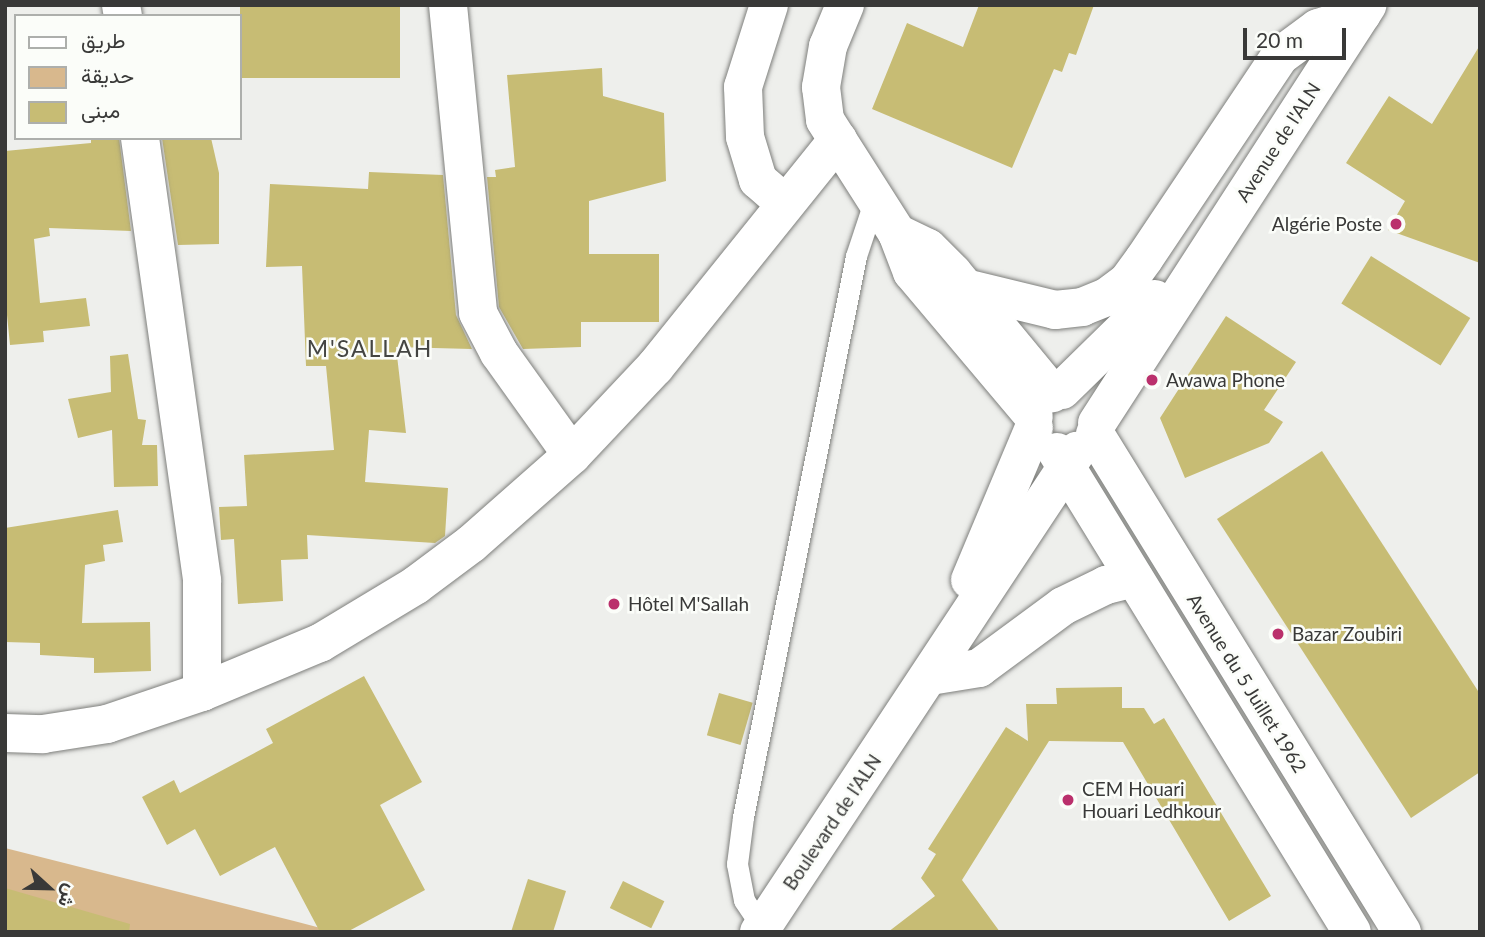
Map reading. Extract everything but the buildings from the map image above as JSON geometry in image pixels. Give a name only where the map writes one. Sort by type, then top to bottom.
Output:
[{"type":"main road","points":[[448,5],[478,313],[499,353],[572,455]]},
{"type":"main road","points":[[769,5],[743,87],[745,137],[758,180],[784,203]]},
{"type":"main road","points":[[845,5],[828,46],[821,87],[825,120],[874,202],[897,233],[912,272],[1064,428]]},
{"type":"main road","points":[[969,289],[1055,310],[1082,307],[1107,297],[1128,281],[1144,259],[1280,56],[1318,28],[1364,10]]},
{"type":"main road","name":"Avenue de l'ALN","points":[[1064,428],[1212,243],[1364,10]]},
{"type":"main road","points":[[5,733],[43,734],[107,724],[202,692],[320,643],[416,585],[471,544],[572,455],[655,367],[738,269],[784,203],[838,139]]},
{"type":"main road","points":[[140,140],[202,581],[202,692]]},
{"type":"main road","points":[[897,233],[928,248],[969,289],[1064,428]]},
{"type":"main road","points":[[906,714],[930,676],[1064,428]]},
{"type":"main road","points":[[906,714],[981,557],[1064,428]]},
{"type":"main road","name":"Avenue du 5 Juillet 1962","points":[[1064,428],[1134,578],[1352,932]]},
{"type":"main road","name":"Avenue du 5 Juillet 1962","points":[[1064,428],[1402,932]]},
{"type":"main road","points":[[930,676],[979,668],[1063,606],[1106,584],[1134,578]]},
{"type":"main road","name":"Boulevard de l'ALN","points":[[761,930],[906,714]]},
{"type":"lane","points":[[761,930],[744,901],[737,864],[743,817],[856,256],[874,202]]},
{"type":"green space","points":[[5,848],[294,921],[336,932],[5,932]]},
{"type":"place","name":"Algérie Poste","points":[[1396,224]]},
{"type":"place","name":"Awawa Phone","points":[[1152,380]]},
{"type":"place","name":"Hôtel M'Sallah","points":[[614,604]]},
{"type":"place","name":"Bazar Zoubiri","points":[[1278,634]]},
{"type":"place","name":"CEM Houari Houari Ledhkour","points":[[1068,800]]},
{"type":"district","name":"M'SALLAH","points":[[370,348]]}]
